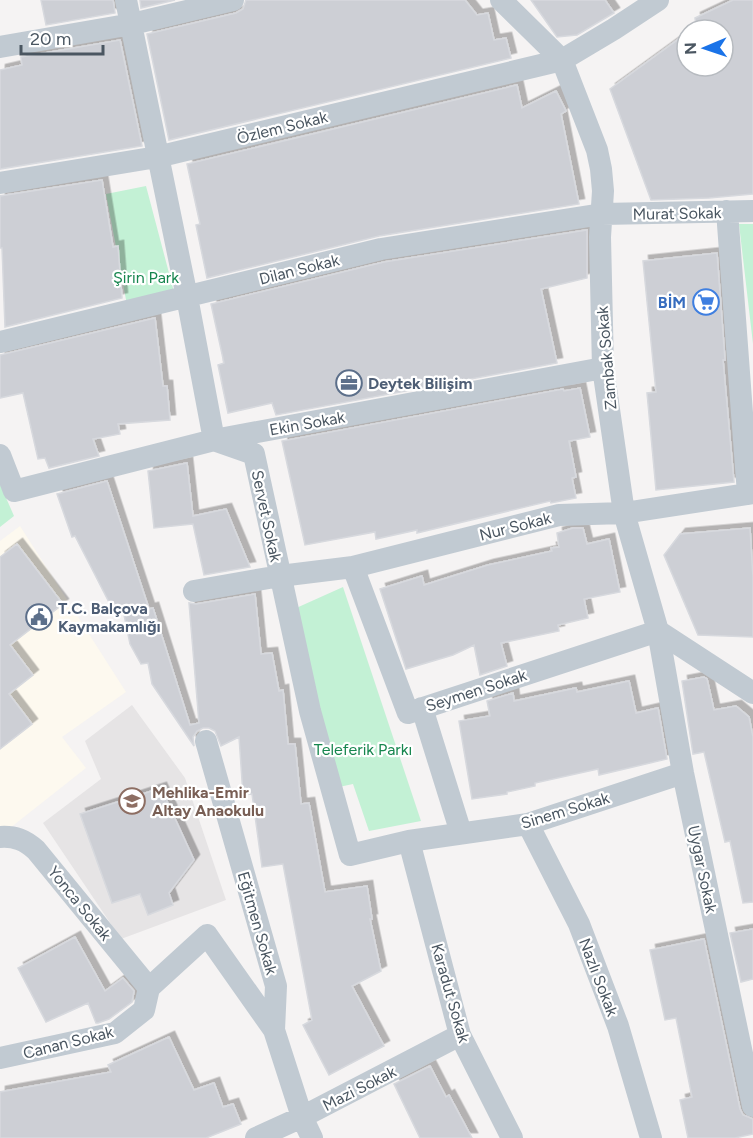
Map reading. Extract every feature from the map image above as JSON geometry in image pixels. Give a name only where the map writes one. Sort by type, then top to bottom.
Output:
[{"type":"street","points":[[126,0],[214,440]]},
{"type":"street","points":[[0,47],[132,24],[233,0]]},
{"type":"street","name":"Zambak Sokak","points":[[501,0],[562,60],[597,150],[602,180],[600,237],[603,368],[624,513],[658,631]]},
{"type":"street","name":"Özlem Sokak","points":[[0,183],[157,157],[562,60],[658,0]]},
{"type":"street","name":"Murat Sokak","points":[[602,214],[753,211]]},
{"type":"street","points":[[727,212],[751,493]]},
{"type":"street","name":"Dilan Sokak","points":[[0,342],[381,249],[602,214]]},
{"type":"street","name":"Ekin Sokak","points":[[0,455],[14,491],[214,440],[603,368]]},
{"type":"street","name":"Servet Sokak","points":[[214,440],[254,454],[310,711],[350,855],[409,841]]},
{"type":"street","name":"Nur Sokak","points":[[194,591],[280,576],[353,567],[559,515],[624,513],[751,493]]},
{"type":"street","name":"Seymen Sokak","points":[[353,567],[408,713],[658,631]]},
{"type":"street","points":[[658,631],[753,693]]},
{"type":"street","name":"Uygar Sokak","points":[[658,631],[683,773],[753,1106]]},
{"type":"street","points":[[422,708],[461,833]]},
{"type":"street","name":"Eğitmen Sokak","points":[[206,741],[276,986],[274,1030],[302,1117],[312,1138]]},
{"type":"street","name":"Sinem Sokak","points":[[409,841],[528,824],[683,773]]},
{"type":"street","name":"Nazlı Sokak","points":[[528,824],[579,924],[618,1026],[651,1138]]},
{"type":"street","name":"Yonca Sokak","points":[[0,837],[15,837],[27,842],[36,850],[149,988]]},
{"type":"street","name":"Karadut Sokak","points":[[409,841],[460,1035],[512,1138]]},
{"type":"street","points":[[149,988],[207,935],[274,1030]]},
{"type":"street","name":"Canan Sokak","points":[[0,1058],[115,1034],[144,1010],[149,988]]},
{"type":"street","name":"Mazi Sokak","points":[[256,1138],[302,1117],[460,1035]]},
{"type":"shaded area","name":"T.C. Balçova Kaymakamlığı","points":[[20,526],[126,692],[62,737],[86,768],[5,832],[0,826],[0,541]]},
{"type":"shaded area","name":"Mehlika-Emir Altay Anaokulu","points":[[132,705],[185,778],[226,900],[121,939],[43,823],[101,779],[85,741]]},
{"type":"green space","name":"Şirin Park","points":[[146,186],[174,292],[127,305],[106,194]]},
{"type":"green space","points":[[739,224],[753,224],[753,344]]},
{"type":"green space","points":[[0,484],[14,516],[0,527]]},
{"type":"green space","name":"Teleferik Parkı","points":[[343,587],[421,821],[369,831],[353,784],[339,787],[294,609]]},
{"type":"building","points":[[41,0],[113,0],[115,13],[46,25]]},
{"type":"building","points":[[140,0],[175,0],[141,8]]},
{"type":"building","points":[[246,0],[465,0],[477,15],[488,13],[494,40],[506,38],[511,58],[169,140],[147,34],[236,13],[243,9]]},
{"type":"building","points":[[531,0],[605,0],[614,13],[577,35],[557,37]]},
{"type":"building","points":[[733,0],[753,0],[753,194],[651,200],[610,89],[675,42],[675,78],[735,78],[735,18],[695,18]]},
{"type":"building","points":[[120,40],[142,146],[0,169],[0,70],[22,65],[21,57]]},
{"type":"building","points":[[517,85],[522,108],[556,91],[566,111],[561,114],[579,204],[379,236],[207,278],[196,225],[200,224],[187,164]]},
{"type":"building","points":[[102,180],[113,247],[118,246],[122,298],[5,327],[2,248],[0,248],[0,196]]},
{"type":"building","points":[[587,230],[587,278],[541,289],[557,363],[276,415],[272,403],[228,413],[218,365],[224,363],[211,304],[384,262]]},
{"type":"building","points":[[717,253],[725,360],[723,360],[734,482],[656,490],[647,393],[656,392],[643,261]]},
{"type":"building","points":[[155,318],[163,386],[167,386],[170,420],[118,424],[120,434],[93,439],[99,456],[49,468],[45,458],[38,459],[23,393],[0,398],[0,355]]},
{"type":"building","points":[[580,388],[590,437],[569,441],[576,477],[572,478],[576,498],[551,503],[550,501],[417,533],[417,530],[376,539],[375,532],[305,545],[282,441],[563,389],[564,391]]},
{"type":"building","points":[[187,463],[193,516],[226,509],[250,567],[204,575],[193,524],[154,528],[148,471]]},
{"type":"building","points":[[107,481],[149,609],[153,608],[190,725],[199,723],[189,603],[196,604],[255,594],[261,654],[272,653],[279,691],[283,690],[288,744],[295,744],[301,804],[309,803],[325,892],[367,886],[372,919],[370,919],[381,971],[352,986],[384,1046],[329,1075],[303,1025],[312,1020],[283,864],[262,867],[252,794],[243,795],[239,737],[221,746],[215,731],[203,728],[193,737],[194,746],[152,684],[148,663],[141,664],[130,644],[122,605],[112,608],[75,536],[72,537],[57,494]]},
{"type":"building","points":[[573,528],[583,528],[587,544],[609,539],[620,592],[584,599],[588,618],[558,625],[559,631],[501,643],[507,666],[480,675],[474,645],[453,655],[406,669],[380,589],[422,576],[424,585],[488,565],[552,551],[551,548],[559,547],[557,533]]},
{"type":"building","points":[[750,528],[753,637],[698,635],[664,555],[680,534]]},
{"type":"building","name":"T.C. Balçova Kaymakamlığı","points":[[17,544],[63,604],[10,645],[33,675],[9,694],[32,724],[0,749],[0,557]]},
{"type":"building","points":[[704,677],[707,679],[714,710],[736,706],[749,717],[753,737],[753,902],[743,903],[730,841],[725,842],[704,752],[693,754],[682,681]]},
{"type":"building","points":[[629,681],[636,713],[658,708],[667,759],[599,775],[598,769],[535,783],[535,786],[507,792],[507,794],[472,799],[459,721],[490,716],[487,701],[513,693],[514,701],[576,688],[577,692]]},
{"type":"building","name":"Mehlika-Emir Altay Anaokulu","points":[[161,788],[194,860],[169,893],[173,905],[148,915],[140,894],[112,903],[80,814]]},
{"type":"building","points":[[753,929],[753,979],[741,982],[730,933]]},
{"type":"building","points":[[75,937],[105,991],[123,978],[134,991],[132,1002],[109,1019],[98,1023],[88,1003],[46,1022],[18,968]]},
{"type":"building","points":[[704,939],[740,1109],[743,1115],[753,1119],[753,1134],[735,1138],[688,1138],[680,1100],[692,1097],[676,1018],[665,1020],[650,950]]},
{"type":"building","points":[[169,1037],[194,1090],[214,1083],[223,1107],[233,1104],[241,1124],[206,1138],[0,1138],[0,1092],[111,1072],[108,1065]]},
{"type":"building","points":[[430,1066],[472,1138],[420,1138],[394,1084]]},
{"type":"place","name":"BİM","points":[[706,302]]},
{"type":"place","name":"Deytek Bilişim","points":[[349,383]]},
{"type":"place","name":"T.C. Balçova Kaymakamlığı","points":[[39,617]]},
{"type":"place","name":"Mehlika-Emir Altay Anaokulu","points":[[132,801]]}]
